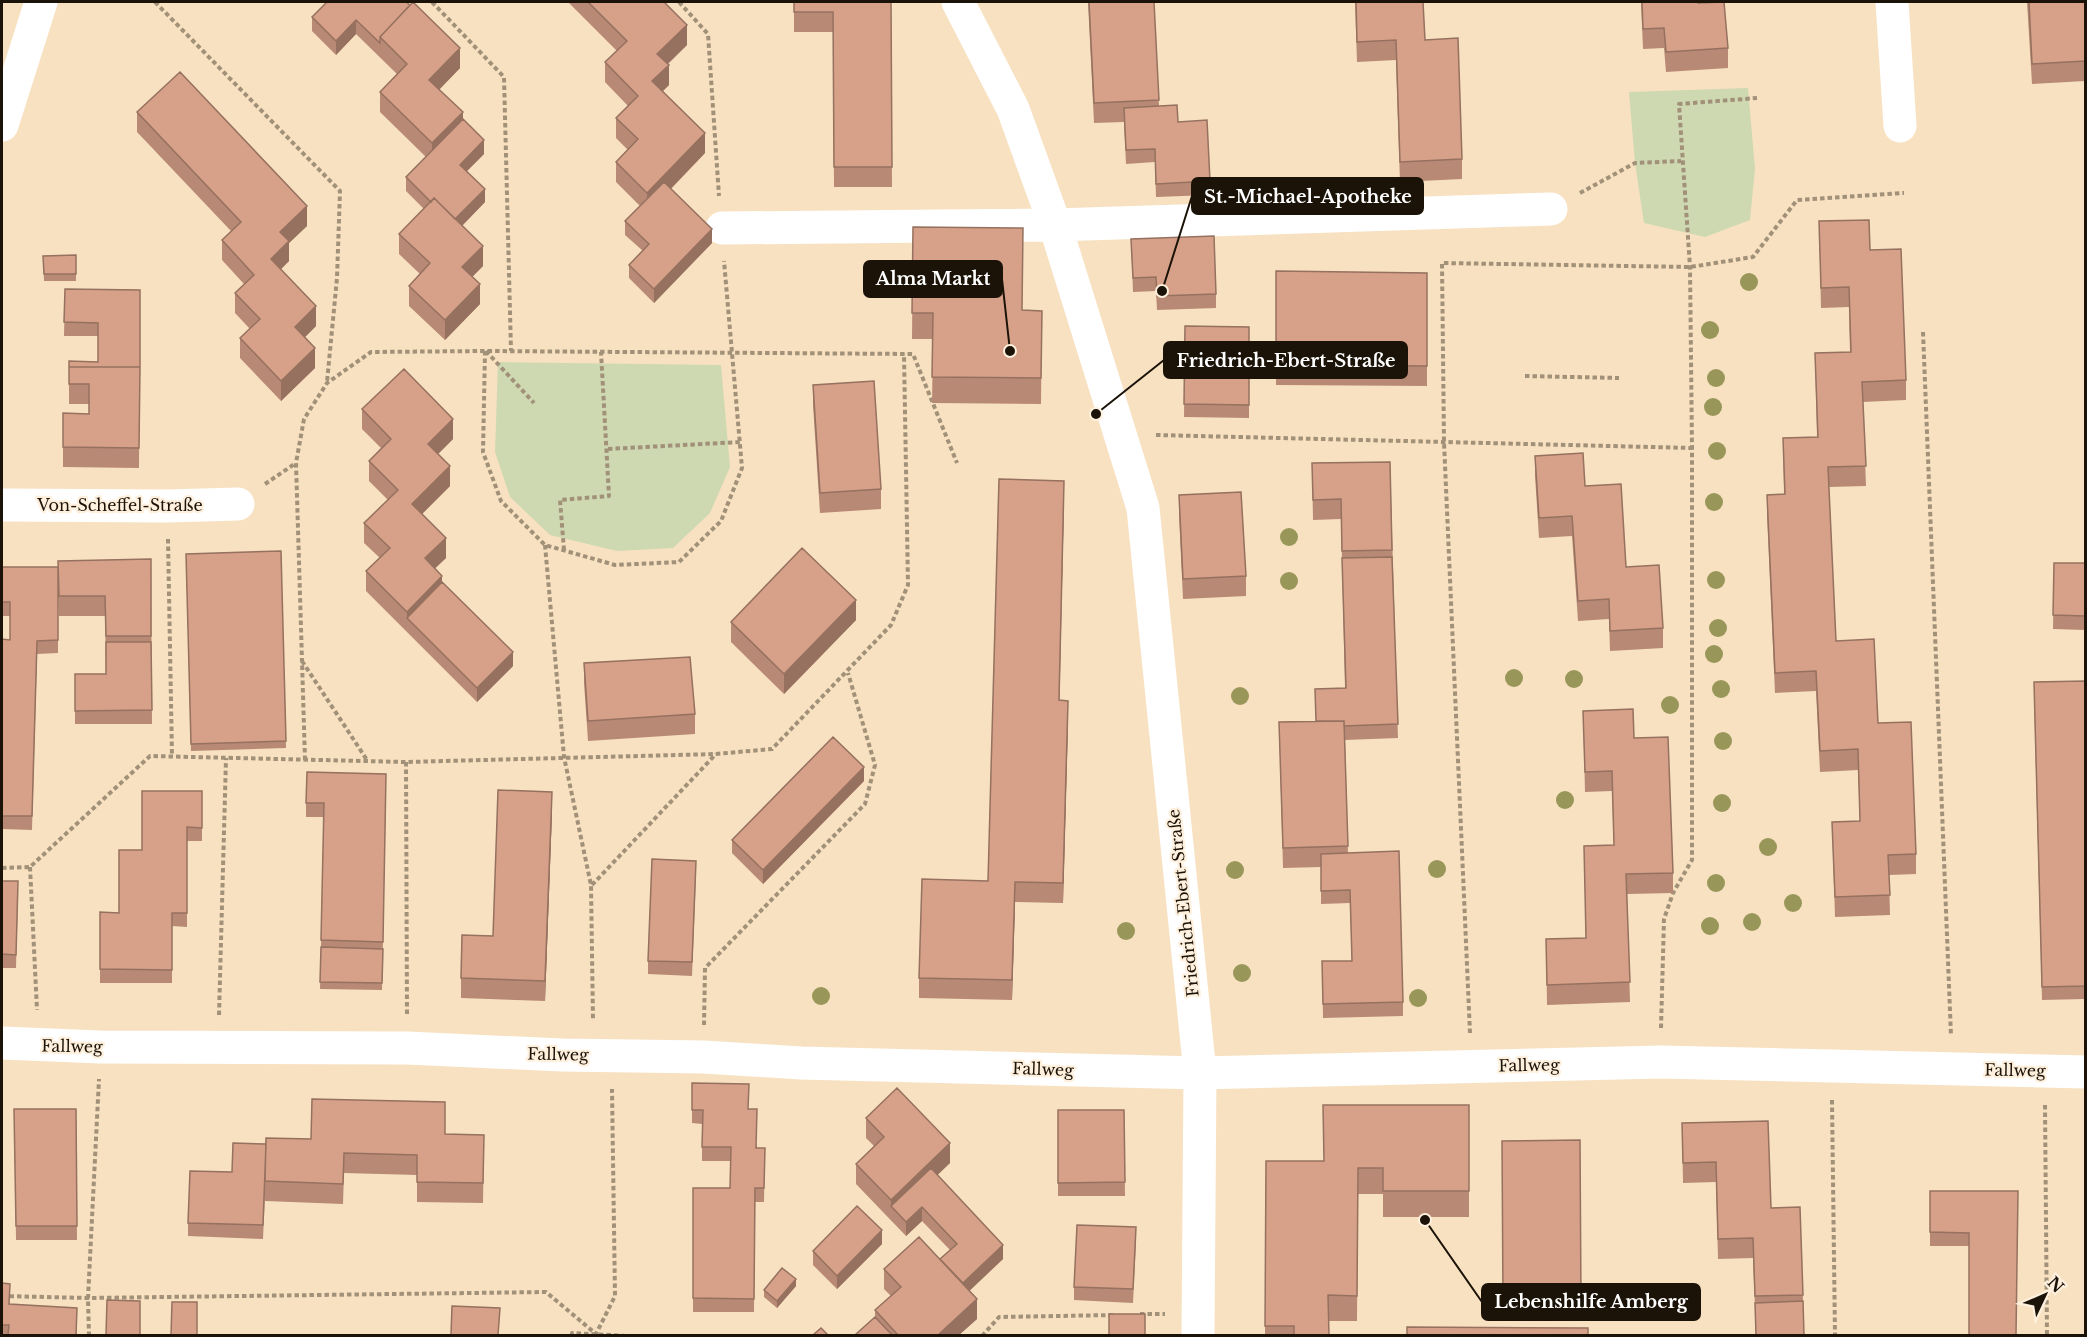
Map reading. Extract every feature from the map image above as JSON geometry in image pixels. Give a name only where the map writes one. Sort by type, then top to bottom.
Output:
[{"type":"street","points":[[2,125],[41,2]]},
{"type":"street","name":"Friedrich-Ebert-Straße","points":[[958,2],[1013,109],[1055,225],[1143,508],[1200,1073],[1198,1324]]},
{"type":"street","points":[[1893,2],[1900,126]]},
{"type":"street","points":[[722,228],[1055,225],[1551,209]]},
{"type":"street","name":"Von-Scheffel-Straße","points":[[2,505],[238,504]]},
{"type":"street","name":"Fallweg","points":[[2,1043],[100,1047],[407,1048],[562,1055],[704,1057],[801,1063],[1200,1073],[1661,1062],[2085,1072]]},
{"type":"path","points":[[155,2],[340,191],[337,278],[327,383]]},
{"type":"path","points":[[432,2],[504,77],[511,351]]},
{"type":"path","points":[[485,351],[483,452],[501,501],[545,545],[615,565],[679,562],[721,521],[742,468],[731,353],[708,34],[679,2]]},
{"type":"path","points":[[1661,1062],[1664,919],[1673,893],[1692,860],[1690,267],[1681,161],[1679,104],[1757,98]]},
{"type":"path","points":[[1551,209],[1635,163],[1681,161]]},
{"type":"path","points":[[1472,1066],[1444,442],[1442,262],[1690,267],[1753,257],[1797,200],[1904,193]]},
{"type":"path","points":[[1923,332],[1953,1069]]},
{"type":"path","points":[[485,351],[534,403]]},
{"type":"path","points":[[305,760],[296,463],[304,419],[327,383],[371,352],[912,354],[957,464]]},
{"type":"path","points":[[564,550],[560,500],[609,496],[601,352]]},
{"type":"path","points":[[2,868],[30,867],[150,756],[406,762],[716,754],[772,749],[891,625],[908,585],[904,354]]},
{"type":"path","points":[[1525,376],[1619,378]]},
{"type":"path","points":[[1121,434],[1692,448]]},
{"type":"path","points":[[608,449],[740,442]]},
{"type":"path","points":[[167,506],[172,756]]},
{"type":"path","points":[[545,545],[564,757],[591,885],[603,1055],[615,1296],[596,1334]]},
{"type":"path","points":[[301,660],[367,760]]},
{"type":"path","points":[[704,1057],[705,968],[865,804],[874,765],[847,673]]},
{"type":"path","points":[[591,885],[716,754]]},
{"type":"path","points":[[218,1046],[226,758]]},
{"type":"path","points":[[406,762],[407,1048]]},
{"type":"path","points":[[30,867],[39,1045]]},
{"type":"path","points":[[89,1335],[88,1298],[100,1047]]},
{"type":"path","points":[[1831,1066],[1835,1335]]},
{"type":"path","points":[[2045,1071],[2047,1335]]},
{"type":"path","points":[[2,1296],[88,1298],[546,1292],[596,1334]]},
{"type":"path","points":[[1139,1314],[1198,1324]]},
{"type":"path","points":[[982,1335],[999,1317],[1116,1315]]},
{"type":"path","points":[[572,1335],[572,1333],[627,1335]]},
{"type":"green space","points":[[1748,88],[1755,169],[1750,220],[1705,237],[1644,223],[1635,163],[1629,92]]},
{"type":"green space","points":[[498,362],[721,365],[730,467],[710,513],[673,548],[617,551],[550,535],[510,497],[495,452]]},
{"type":"building","points":[[327,2],[406,2],[410,5],[380,37],[380,43],[356,20],[336,41],[312,17]]},
{"type":"building","points":[[413,2],[460,48],[429,80],[463,112],[432,143],[380,92],[407,64],[380,37]]},
{"type":"building","points":[[588,2],[664,2],[687,25],[657,54],[669,65],[652,81],[705,133],[647,193],[616,162],[638,139],[616,118],[638,96],[605,62],[627,41]]},
{"type":"building","points":[[794,2],[891,2],[892,167],[834,167],[833,12],[794,12]]},
{"type":"building","points":[[1089,2],[1154,2],[1159,100],[1094,103]]},
{"type":"building","points":[[1356,2],[1423,2],[1425,40],[1458,38],[1462,159],[1400,162],[1396,40],[1357,42]]},
{"type":"building","points":[[1642,2],[1724,2],[1728,48],[1666,52],[1664,28],[1643,29]]},
{"type":"building","points":[[2029,2],[2085,2],[2085,61],[2032,64]]},
{"type":"building","points":[[180,72],[307,206],[280,232],[289,241],[271,259],[316,306],[295,327],[315,348],[281,381],[240,338],[260,319],[235,293],[254,275],[222,240],[241,222],[137,112]]},
{"type":"building","points":[[1177,105],[1178,122],[1207,120],[1210,181],[1156,184],[1155,149],[1126,150],[1124,108]]},
{"type":"building","points":[[463,119],[484,140],[460,165],[485,189],[455,219],[434,198],[431,202],[406,177]]},
{"type":"building","points":[[664,182],[712,229],[654,289],[629,265],[649,244],[625,221]]},
{"type":"building","points":[[434,198],[483,246],[462,267],[480,284],[445,320],[409,286],[430,263],[399,234]]},
{"type":"building","points":[[1869,220],[1870,250],[1901,249],[1906,380],[1862,382],[1866,466],[1828,467],[1836,641],[1874,639],[1878,723],[1911,722],[1916,854],[1888,855],[1890,895],[1835,897],[1832,822],[1860,821],[1858,749],[1820,751],[1816,671],[1775,673],[1767,495],[1785,494],[1783,438],[1818,437],[1815,353],[1851,352],[1849,287],[1821,288],[1819,221]]},
{"type":"building","points":[[913,227],[1023,228],[1022,310],[1042,311],[1041,378],[932,377],[933,313],[912,313]]},
{"type":"building","points":[[1214,236],[1216,294],[1157,296],[1156,277],[1133,278],[1131,239]]},
{"type":"building","points":[[76,255],[76,274],[44,274],[43,256]]},
{"type":"building","points":[[1276,271],[1427,273],[1427,366],[1276,365]]},
{"type":"building","points":[[65,289],[140,290],[140,367],[69,367],[69,361],[98,362],[98,323],[64,322]]},
{"type":"building","points":[[1185,326],[1249,327],[1249,405],[1184,404]]},
{"type":"building","points":[[69,367],[140,367],[139,448],[63,447],[63,413],[89,414],[89,384],[69,384]]},
{"type":"building","points":[[404,369],[453,419],[428,444],[450,466],[412,504],[446,538],[425,558],[442,576],[407,612],[366,571],[390,548],[364,523],[398,490],[369,461],[391,439],[362,409]]},
{"type":"building","points":[[874,381],[881,489],[820,493],[813,385]]},
{"type":"building","points":[[1583,453],[1585,486],[1621,484],[1626,567],[1659,565],[1663,628],[1610,631],[1609,599],[1578,601],[1572,516],[1539,518],[1535,456]]},
{"type":"building","points":[[1390,462],[1392,550],[1342,551],[1341,499],[1313,500],[1312,463]]},
{"type":"building","points":[[999,479],[1064,481],[1059,700],[1068,701],[1063,883],[1015,882],[1012,980],[919,978],[922,879],[988,881]]},
{"type":"building","points":[[1241,492],[1246,576],[1183,579],[1179,495]]},
{"type":"building","points":[[802,548],[856,600],[784,674],[731,622]]},
{"type":"building","points":[[281,551],[286,741],[191,744],[186,554]]},
{"type":"building","points":[[1392,557],[1398,724],[1344,726],[1344,721],[1316,721],[1315,689],[1346,688],[1342,558]]},
{"type":"building","points":[[151,559],[151,636],[106,636],[105,596],[59,596],[58,561]]},
{"type":"building","points":[[2054,563],[2085,563],[2085,616],[2053,615]]},
{"type":"building","points":[[2,567],[58,567],[58,640],[37,641],[32,816],[2,816],[2,639],[10,640],[10,602],[2,602]]},
{"type":"building","points":[[442,582],[513,652],[477,688],[407,618]]},
{"type":"building","points":[[106,642],[151,642],[152,710],[75,711],[75,674],[106,674]]},
{"type":"building","points":[[690,657],[695,714],[588,721],[584,663]]},
{"type":"building","points":[[2085,681],[2085,986],[2042,987],[2034,682]]},
{"type":"building","points":[[1633,709],[1634,738],[1668,737],[1673,873],[1626,874],[1630,982],[1547,985],[1546,939],[1586,938],[1584,846],[1614,845],[1612,771],[1585,772],[1583,711]]},
{"type":"building","points":[[1344,721],[1348,846],[1283,848],[1279,722]]},
{"type":"building","points":[[833,737],[864,767],[763,870],[732,840]]},
{"type":"building","points":[[307,772],[386,774],[383,942],[321,940],[324,803],[306,803]]},
{"type":"building","points":[[498,790],[552,792],[545,981],[461,978],[462,935],[493,936]]},
{"type":"building","points":[[142,791],[202,791],[202,828],[187,827],[187,913],[172,913],[172,970],[100,969],[100,912],[119,913],[119,850],[142,850]]},
{"type":"building","points":[[1399,851],[1403,1002],[1323,1004],[1322,961],[1352,961],[1350,890],[1321,891],[1321,854]]},
{"type":"building","points":[[652,859],[696,861],[692,962],[648,961]]},
{"type":"building","points":[[2,881],[18,881],[16,955],[2,954]]},
{"type":"building","points":[[321,947],[383,949],[382,983],[320,982]]},
{"type":"building","points":[[692,1083],[749,1084],[748,1109],[757,1109],[756,1148],[765,1148],[764,1188],[755,1188],[754,1299],[693,1298],[693,1188],[730,1188],[731,1147],[702,1147],[703,1110],[692,1110]]},
{"type":"building","points":[[897,1088],[950,1143],[891,1200],[856,1164],[884,1137],[866,1118]]},
{"type":"building","points":[[312,1099],[445,1102],[445,1134],[484,1135],[483,1183],[417,1182],[417,1155],[344,1153],[343,1184],[265,1181],[266,1138],[311,1139]]},
{"type":"building","points":[[1323,1105],[1469,1105],[1469,1191],[1383,1191],[1383,1168],[1358,1168],[1357,1296],[1328,1295],[1329,1335],[1294,1335],[1294,1326],[1265,1326],[1266,1161],[1324,1161]]},
{"type":"building","points":[[14,1109],[76,1109],[77,1226],[16,1226]]},
{"type":"building","points":[[1058,1110],[1124,1110],[1125,1182],[1058,1183]]},
{"type":"building","points":[[1768,1121],[1771,1208],[1800,1207],[1803,1295],[1755,1296],[1753,1238],[1718,1239],[1716,1162],[1683,1163],[1682,1123]]},
{"type":"building","points":[[1580,1140],[1581,1301],[1503,1301],[1502,1141]]},
{"type":"building","points":[[233,1143],[266,1144],[263,1225],[188,1223],[190,1171],[232,1172]]},
{"type":"building","points":[[931,1168],[1003,1245],[963,1283],[940,1259],[957,1244],[922,1207],[906,1222],[891,1206]]},
{"type":"building","points":[[1930,1191],[2018,1191],[2016,1335],[1969,1335],[1969,1233],[1930,1232]]},
{"type":"building","points":[[857,1206],[882,1230],[837,1276],[813,1251]]},
{"type":"building","points":[[1077,1225],[1136,1227],[1133,1289],[1074,1287]]},
{"type":"building","points":[[919,1237],[977,1299],[938,1335],[898,1335],[875,1310],[901,1287],[884,1269]]},
{"type":"building","points":[[782,1268],[796,1279],[777,1301],[764,1290]]},
{"type":"building","points":[[2,1283],[10,1284],[9,1304],[77,1308],[76,1335],[8,1335],[9,1325],[2,1325]]},
{"type":"building","points":[[107,1300],[140,1301],[140,1335],[106,1335]]},
{"type":"building","points":[[1803,1301],[1804,1335],[1756,1335],[1755,1303]]},
{"type":"building","points":[[172,1302],[197,1302],[197,1335],[171,1335]]},
{"type":"building","points":[[452,1306],[500,1308],[498,1335],[451,1335]]},
{"type":"building","points":[[1109,1314],[1145,1314],[1145,1335],[1109,1335]]},
{"type":"building","points":[[875,1317],[892,1335],[855,1335]]},
{"type":"building","points":[[1407,1327],[1588,1328],[1588,1335],[1407,1335]]},
{"type":"building","points":[[821,1328],[828,1335],[813,1335]]},
{"type":"place","name":"St.-Michael-Apotheke","points":[[1162,291]]},
{"type":"place","name":"Alma Markt","points":[[1010,351]]},
{"type":"place","name":"Friedrich-Ebert-Straße","points":[[1096,414]]},
{"type":"place","name":"Lebenshilfe Amberg","points":[[1425,1220]]}]
